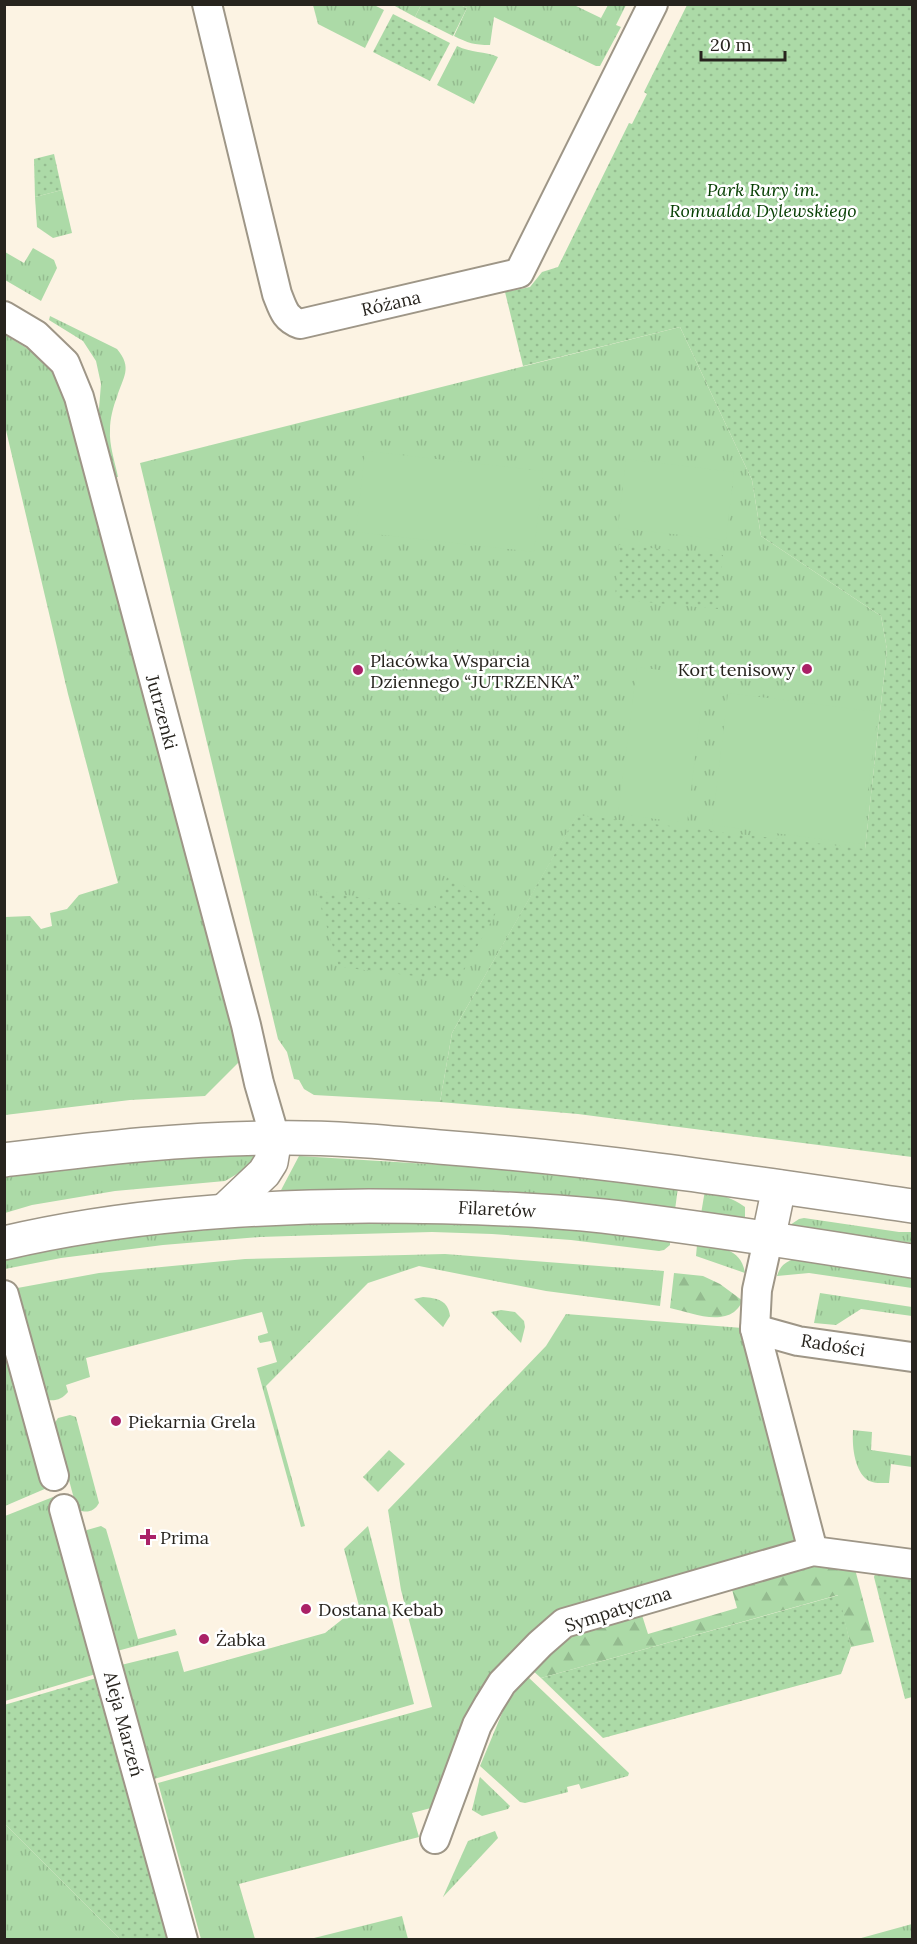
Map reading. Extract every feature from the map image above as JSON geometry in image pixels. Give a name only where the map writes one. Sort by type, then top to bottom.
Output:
[{"type":"main road","points":[[225,1210],[264,1173],[271,1162],[275,1138]]},
{"type":"main road","points":[[4,1160],[142,1143],[275,1138],[401,1144],[514,1153],[649,1168],[912,1206]]},
{"type":"main road","points":[[768,1240],[779,1187]]},
{"type":"main road","name":"Filaretów","points":[[4,1243],[51,1232],[225,1210],[333,1206],[485,1208],[603,1216],[912,1260]]},
{"type":"street","name":"Różana","points":[[207,4],[277,294],[285,315],[300,324],[519,273],[653,4]]},
{"type":"street","name":"Jutrzenki","points":[[4,316],[36,335],[65,363],[79,397],[275,1138]]},
{"type":"street","points":[[768,1240],[757,1290],[755,1329],[813,1551]]},
{"type":"street","points":[[4,1294],[54,1476]]},
{"type":"street","name":"Radości","points":[[755,1329],[798,1341],[912,1357]]},
{"type":"street","name":"Aleja Marzeń","points":[[64,1509],[183,1940]]},
{"type":"street","name":"Sympatyczna","points":[[435,1839],[477,1725],[489,1704],[502,1683],[564,1623],[813,1551],[912,1564]]},
{"type":"green space","points":[[313,5],[374,5],[384,10],[365,48],[318,24]]},
{"type":"green space","points":[[393,5],[421,5],[415,17]]},
{"type":"green space","points":[[421,5],[460,5],[467,8],[453,36],[415,17]]},
{"type":"green space","points":[[460,5],[574,5],[601,18],[608,5],[626,5],[616,25],[621,27],[600,66],[596,66],[494,17],[490,45],[475,44],[454,36],[467,8]]},
{"type":"green space","name":"Park Rury im. Romualda Dylewskiego","points":[[687,5],[912,5],[912,1157],[578,1114],[440,1102],[452,1033],[577,815],[865,849],[887,649],[881,616],[761,536],[752,480],[680,327],[523,366],[505,292],[530,287],[542,272],[558,267],[629,123],[632,124],[647,94],[644,92]]},
{"type":"green space","points":[[393,14],[450,43],[430,81],[373,52]]},
{"type":"green space","points":[[457,46],[498,57],[474,104],[437,85]]},
{"type":"green space","points":[[54,154],[62,190],[35,197],[34,159]]},
{"type":"green space","points":[[62,190],[72,233],[53,238],[37,227],[35,197]]},
{"type":"green space","points":[[33,248],[54,260],[57,268],[41,301],[5,280],[5,252],[24,263]]},
{"type":"green space","points":[[50,316],[117,349],[125,362],[125,373],[110,426],[111,448],[118,477],[112,478],[98,421],[101,384],[96,361],[83,341],[49,320]]},
{"type":"green space","points":[[680,327],[752,480],[761,536],[881,616],[887,649],[865,850],[577,816],[452,1033],[440,1102],[314,1095],[304,1089],[299,1080],[294,1079],[287,1052],[278,1039],[140,463]]},
{"type":"green space","points":[[4,334],[41,357],[56,377],[71,408],[241,1060],[205,1096],[130,1100],[5,1115],[5,917],[30,916],[41,929],[52,926],[50,913],[67,909],[79,895],[118,883],[68,694],[5,426]]},
{"type":"green space","points":[[365,451],[543,471],[534,552],[356,532]]},
{"type":"green space","points":[[626,459],[734,472],[726,540],[618,528]]},
{"type":"green space","points":[[619,545],[723,555],[718,609],[615,599]]},
{"type":"green space","points":[[637,667],[705,676],[687,823],[618,814]]},
{"type":"green space","points":[[728,693],[878,712],[861,844],[712,825]]},
{"type":"green space","points":[[448,875],[498,909],[458,981],[339,967],[316,891],[436,908]]},
{"type":"green space","points":[[253,1154],[256,1163],[225,1181],[115,1191],[32,1205],[5,1213],[5,1176],[138,1161]]},
{"type":"green space","points":[[299,1156],[493,1168],[678,1187],[675,1210],[491,1191],[280,1192]]},
{"type":"green space","points":[[705,1190],[745,1207],[745,1217],[741,1219],[701,1214]]},
{"type":"green space","points":[[804,1218],[912,1232],[912,1243],[790,1225]]},
{"type":"green space","points":[[439,1222],[585,1231],[670,1241],[670,1245],[659,1251],[571,1240],[432,1232],[260,1237],[163,1245],[61,1258],[5,1269],[4,1259],[58,1248],[166,1233],[275,1226]]},
{"type":"green space","points":[[697,1245],[728,1250],[739,1258],[745,1273],[696,1256]]},
{"type":"green space","points":[[445,1254],[664,1271],[660,1306],[546,1291],[419,1266],[368,1283],[266,1386],[305,1526],[301,1527],[257,1368],[277,1362],[271,1341],[260,1343],[258,1339],[258,1336],[268,1333],[262,1312],[86,1358],[90,1377],[66,1385],[68,1392],[61,1398],[47,1400],[12,1289],[99,1273],[245,1259]]},
{"type":"green space","points":[[795,1259],[912,1277],[912,1288],[809,1273],[777,1276],[784,1264]]},
{"type":"green space","points":[[674,1273],[703,1276],[720,1284],[743,1301],[734,1312],[719,1317],[702,1316],[670,1308]]},
{"type":"green space","points":[[820,1293],[912,1307],[912,1316],[861,1309],[836,1325],[814,1323]]},
{"type":"green space","points":[[423,1297],[437,1299],[447,1306],[450,1316],[443,1327],[414,1299]]},
{"type":"green space","points":[[501,1310],[515,1312],[524,1321],[525,1327],[521,1343],[491,1312]]},
{"type":"green space","points":[[566,1314],[755,1329],[813,1551],[564,1623],[520,1665],[446,1804],[412,1813],[419,1837],[239,1884],[255,1939],[201,1939],[158,1783],[432,1707],[401,1590],[388,1510],[546,1346]]},
{"type":"green space","points":[[4,1342],[47,1488],[5,1506],[4,1506]]},
{"type":"green space","points":[[70,1415],[76,1417],[99,1503],[90,1511],[77,1510],[54,1424],[58,1418]]},
{"type":"green space","points":[[853,1430],[872,1432],[871,1450],[912,1456],[912,1467],[891,1464],[889,1483],[867,1480],[856,1462]]},
{"type":"green space","points":[[389,1450],[405,1464],[378,1492],[363,1477]]},
{"type":"green space","points":[[53,1497],[106,1671],[5,1701],[5,1516]]},
{"type":"green space","points":[[101,1526],[106,1529],[138,1639],[175,1629],[177,1635],[117,1651],[83,1534],[87,1530]]},
{"type":"green space","points":[[368,1526],[414,1704],[154,1779],[121,1665],[178,1651],[184,1672],[325,1633],[359,1606],[344,1549]]},
{"type":"green space","points":[[796,1566],[855,1569],[874,1642],[851,1647],[838,1595],[541,1678],[532,1670],[566,1638],[590,1627],[641,1612],[648,1634],[737,1608],[731,1586]]},
{"type":"green space","points":[[875,1574],[912,1579],[912,1697],[905,1699],[874,1577]]},
{"type":"green space","points":[[839,1595],[851,1647],[841,1674],[603,1738],[541,1678]]},
{"type":"green space","points":[[110,1674],[183,1939],[120,1939],[5,1824],[4,1705]]},
{"type":"green space","points":[[527,1676],[629,1773],[628,1776],[581,1789],[579,1784],[567,1787],[568,1792],[525,1803],[520,1802],[480,1766],[505,1706]]},
{"type":"green space","points":[[480,1777],[510,1806],[508,1809],[482,1816],[472,1810]]},
{"type":"green space","points":[[5,1824],[120,1939],[5,1939]]},
{"type":"green space","points":[[495,1831],[498,1838],[443,1897],[468,1841]]},
{"type":"green space","points":[[402,1916],[408,1939],[310,1939]]},
{"type":"green space","points":[[912,1924],[912,1939],[854,1940]]},
{"type":"place","name":"Kort tenisowy","points":[[807,669]]},
{"type":"place","name":"Placówka Wsparcia Dziennego “JUTRZENKA”","points":[[358,670]]},
{"type":"place","name":"Piekarnia Grela","points":[[116,1421]]},
{"type":"place","name":"Prima","points":[[148,1537]]},
{"type":"place","name":"Dostana Kebab","points":[[306,1609]]},
{"type":"place","name":"Żabka","points":[[204,1639]]}]
